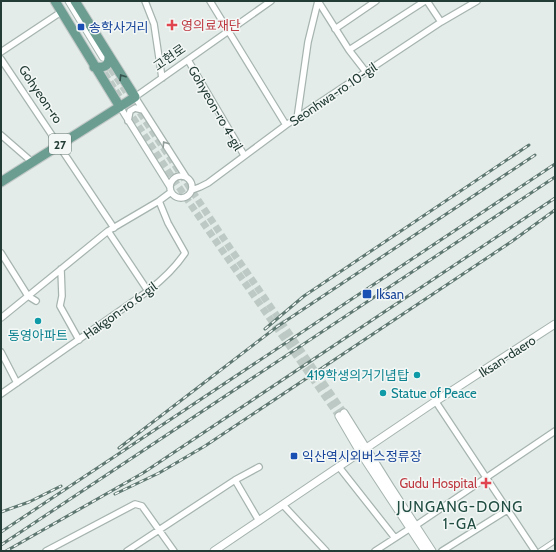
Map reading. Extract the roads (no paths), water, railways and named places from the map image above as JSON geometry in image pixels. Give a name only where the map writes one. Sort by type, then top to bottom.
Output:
[{"type":"main road","points":[[55,1],[61,12],[101,60],[135,97]]},
{"type":"main road","points":[[75,1],[120,107]]},
{"type":"main road","name":"고현로","points":[[120,107],[135,97]]},
{"type":"main road","name":"Gohyeon-ro","points":[[1,182],[59,144],[120,107]]},
{"type":"street","points":[[60,1],[101,60]]},
{"type":"street","points":[[69,1],[101,60]]},
{"type":"street","points":[[145,1],[154,24],[162,78]]},
{"type":"street","points":[[210,1],[286,126]]},
{"type":"street","name":"고현로","points":[[135,97],[271,1]]},
{"type":"street","points":[[318,1],[349,50],[366,72]]},
{"type":"street","points":[[297,119],[308,42],[318,1]]},
{"type":"street","points":[[335,29],[376,1]]},
{"type":"street","points":[[349,50],[426,1],[441,22]]},
{"type":"street","name":"Seonhwa-ro 10-gil","points":[[192,190],[208,182],[286,126],[441,22],[477,1]]},
{"type":"street","points":[[1,52],[61,12]]},
{"type":"street","name":"Gohyeon-ro","points":[[1,59],[114,228]]},
{"type":"street","name":"Gohyeon-ro 4-gil","points":[[188,60],[244,155]]},
{"type":"street","points":[[120,107],[174,197],[181,199],[188,196],[192,190],[191,182],[186,177],[135,97]]},
{"type":"street","points":[[128,121],[130,111],[135,108],[143,110]]},
{"type":"street","points":[[1,135],[32,162]]},
{"type":"street","points":[[1,318],[108,231],[159,201],[170,189],[172,180],[182,176],[186,177]]},
{"type":"street","name":"Hakgon-ro 6-gil","points":[[1,394],[148,292],[169,274],[185,253],[168,223],[159,201]]},
{"type":"street","points":[[108,231],[148,292]]},
{"type":"street","points":[[1,253],[28,296],[36,301]]},
{"type":"street","points":[[61,269],[62,296],[60,306],[79,340]]},
{"type":"street","name":"Iksan-daero","points":[[214,551],[283,506],[363,450],[555,324]]},
{"type":"street","points":[[1,352],[17,384]]},
{"type":"street","points":[[436,402],[535,551]]},
{"type":"street","points":[[341,414],[412,527],[424,551]]},
{"type":"street","points":[[378,550],[555,431]]},
{"type":"street","points":[[127,551],[235,480],[259,466]]},
{"type":"street","points":[[339,468],[395,538]]},
{"type":"street","points":[[235,480],[259,521]]},
{"type":"street","points":[[46,551],[135,504],[142,506],[174,551]]},
{"type":"street","points":[[283,506],[326,551]]},
{"type":"street","points":[[442,551],[509,510]]},
{"type":"street","points":[[412,527],[432,551]]},
{"type":"street","points":[[540,551],[555,541]]},
{"type":"tunnel","points":[[105,60],[230,248],[344,413]]},
{"type":"tunnel","points":[[99,64],[186,198],[339,416]]},
{"type":"railway","points":[[265,329],[304,296],[529,145]]},
{"type":"railway","points":[[119,448],[278,326],[535,155]]},
{"type":"railway","points":[[1,532],[555,164]]},
{"type":"railway","points":[[1,545],[555,177]]},
{"type":"railway","points":[[6,551],[143,473],[555,198]]},
{"type":"railway","points":[[115,494],[159,473],[205,446],[511,242],[555,210]]},
{"type":"railway","points":[[1,512],[29,502],[61,486]]},
{"type":"place","name":"영의료재단","points":[[172,25]]},
{"type":"place","name":"송학사거리","points":[[81,27]]},
{"type":"place","name":"Iksan","points":[[367,294]]},
{"type":"place","name":"동영아파트","points":[[38,321]]},
{"type":"place","name":"419학생의거기념탑","points":[[417,375]]},
{"type":"place","name":"Statue of Peace","points":[[383,393]]},
{"type":"place","name":"익산역시외버스정류장","points":[[294,456]]},
{"type":"place","name":"Gudu Hospital","points":[[486,483]]},
{"type":"district","name":"JUNGANG-DONG 1-GA","points":[[460,516]]}]
